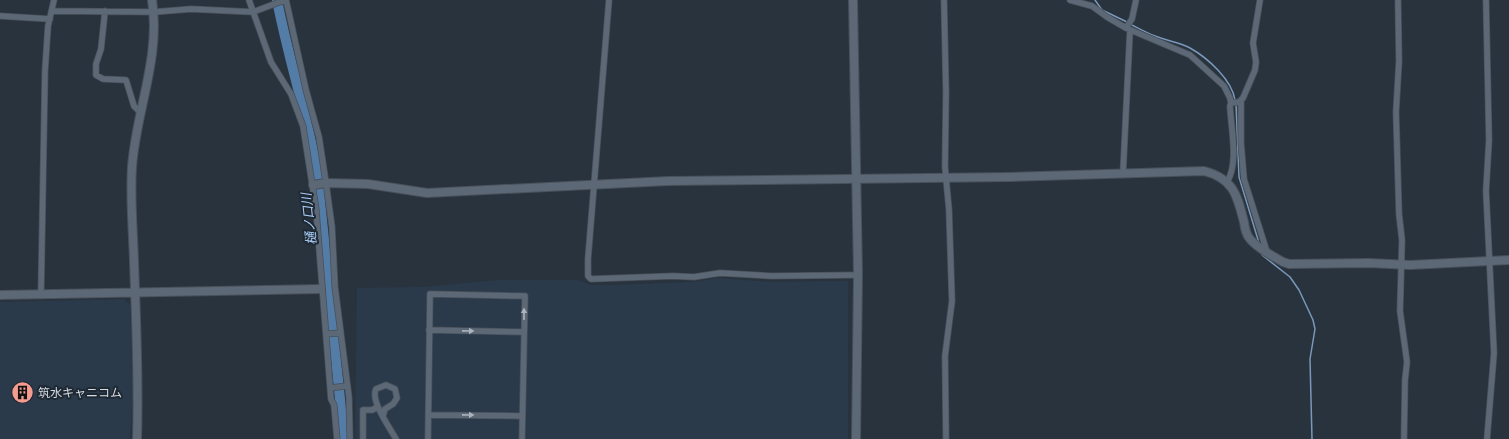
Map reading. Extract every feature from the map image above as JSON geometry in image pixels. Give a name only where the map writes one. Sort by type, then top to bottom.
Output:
[{"type":"street","points":[[41,294],[45,71],[48,26],[53,11],[54,0]]},
{"type":"street","points":[[137,439],[138,393],[132,168],[140,112],[154,47],[154,12],[152,0]]},
{"type":"street","points":[[249,0],[271,62],[291,94],[303,126],[314,185],[321,289],[337,439]]},
{"type":"street","points":[[609,0],[588,259],[588,276],[591,279],[673,276],[694,277],[720,274],[771,276],[858,275]]},
{"type":"street","points":[[853,0],[855,179],[858,275],[856,439]]},
{"type":"street","points":[[944,0],[946,178],[952,301],[945,356],[946,439]]},
{"type":"street","points":[[1070,0],[1092,6],[1107,17],[1128,28],[1190,55],[1224,86],[1231,103],[1233,170],[1227,182]]},
{"type":"street","points":[[1123,173],[1128,28],[1136,0]]},
{"type":"street","points":[[1260,0],[1253,42],[1256,62],[1255,70],[1240,101],[1241,144],[1244,179],[1266,251]]},
{"type":"street","points":[[1398,0],[1399,61],[1396,112],[1399,214],[1402,240],[1400,311],[1407,362],[1404,439]]},
{"type":"street","points":[[1486,0],[1489,140],[1486,191],[1491,260],[1494,353],[1487,439]]},
{"type":"street","points":[[53,11],[154,12],[191,9],[253,12],[284,1],[319,137],[332,227],[335,287],[350,439]]},
{"type":"street","points":[[105,11],[102,49],[96,64],[96,75],[103,79],[126,80],[134,106],[140,112]]},
{"type":"street","points":[[0,16],[50,19]]},
{"type":"street","points":[[1231,103],[1240,101]]},
{"type":"street","points":[[314,185],[325,183],[368,184],[427,192],[594,184],[946,178],[1204,171],[1222,177],[1227,182],[1237,197],[1246,233],[1256,245],[1283,262],[1294,265],[1369,263],[1457,264],[1491,260],[1509,260]]},
{"type":"street","points":[[0,295],[321,289]]},
{"type":"street","points":[[428,439],[430,294],[525,296],[522,439]]},
{"type":"street","points":[[429,330],[524,332]]},
{"type":"street","points":[[326,334],[339,333]]},
{"type":"street","points":[[383,416],[385,409],[396,400],[396,393],[393,388],[384,385],[376,389],[374,397],[378,407],[383,416],[396,439]]},
{"type":"street","points":[[331,388],[345,386]]},
{"type":"street","points":[[363,439],[363,410],[372,410],[378,407]]},
{"type":"street","points":[[429,414],[522,416]]},
{"type":"shaded area","points":[[718,278],[770,282],[848,281],[848,439],[355,439],[357,288],[423,287],[499,280],[577,280],[591,285],[613,285],[696,282]]},
{"type":"shaded area","points":[[124,299],[130,305],[133,386],[130,439],[0,439],[0,302]]},
{"type":"waterway","name":"樋ノ口川","points":[[277,0],[317,170],[344,439]]},
{"type":"waterway","points":[[1095,0],[1102,10],[1127,22]]},
{"type":"waterway","points":[[1130,24],[1155,36],[1186,46],[1197,52],[1224,77],[1233,92],[1235,100]]},
{"type":"waterway","points":[[1236,104],[1239,177],[1259,243]]},
{"type":"waterway","points":[[1262,255],[1290,277],[1299,290],[1313,320],[1315,329],[1310,359],[1312,439]]},
{"type":"place","name":"筑水キャニコム","points":[[22,393]]}]
